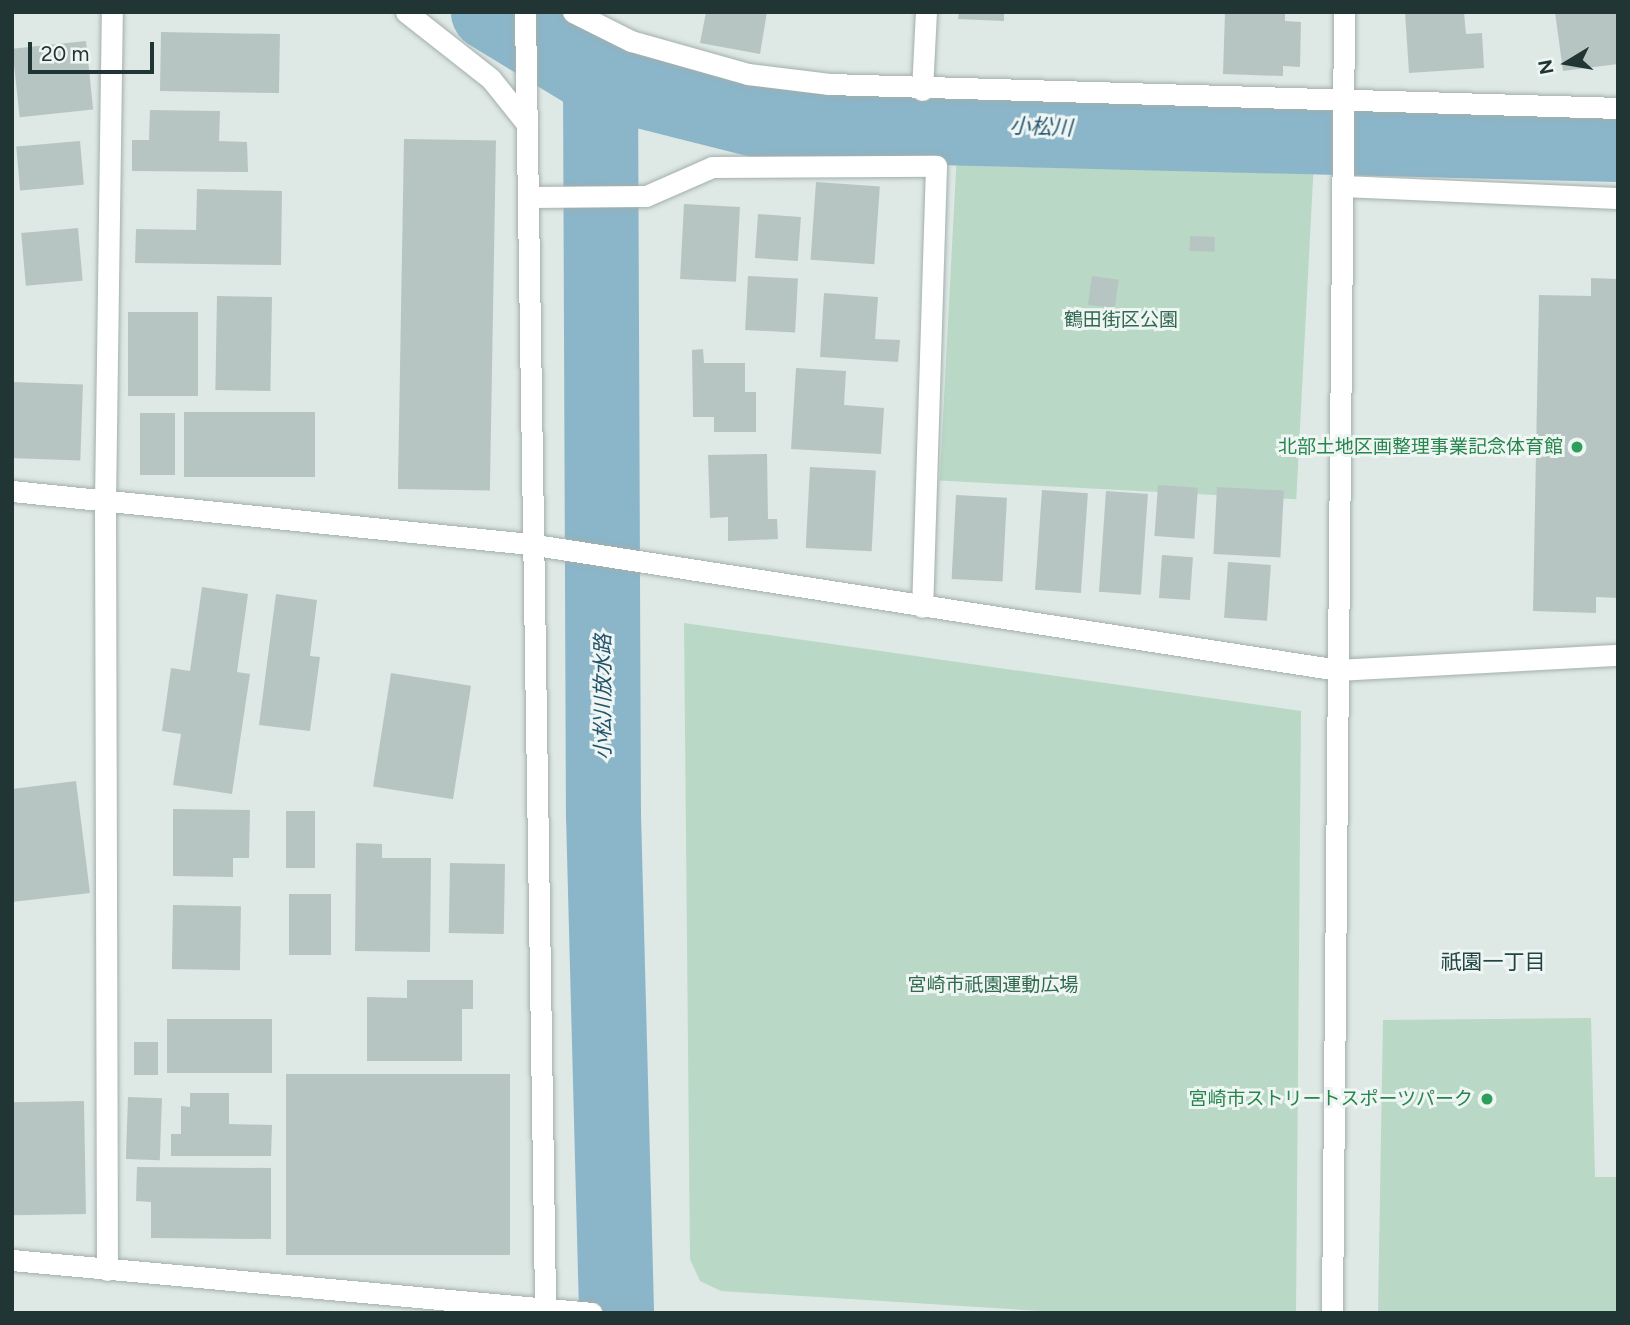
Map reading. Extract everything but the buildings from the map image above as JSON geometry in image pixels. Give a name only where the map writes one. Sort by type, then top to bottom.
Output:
[{"type":"street","points":[[107,1270],[105,502],[112,12]]},
{"type":"street","points":[[406,12],[491,79],[527,124]]},
{"type":"street","points":[[525,12],[530,197],[529,544],[545,1306]]},
{"type":"street","points":[[573,12],[631,41],[748,74],[922,90],[1618,108]]},
{"type":"street","points":[[922,90],[926,12]]},
{"type":"street","points":[[1332,1313],[1344,12]]},
{"type":"street","points":[[530,197],[646,196],[712,167],[936,166],[922,607]]},
{"type":"street","points":[[1342,186],[1618,198]]},
{"type":"street","points":[[12,491],[529,544],[1338,670],[1618,654]]},
{"type":"street","points":[[12,1260],[545,1306],[582,1312]]},
{"type":"green space","name":"鶴田街区公園","points":[[957,151],[1314,170],[1296,499],[940,481]]},
{"type":"green space","name":"宮崎市祇園運動広場","points":[[684,623],[1301,711],[1296,1313],[1072,1313],[721,1291],[700,1281],[690,1259]]},
{"type":"green space","name":"宮崎市ストリートスポーツパーク","points":[[1591,1018],[1595,1177],[1618,1177],[1618,1313],[1378,1313],[1383,1020]]},
{"type":"waterway","name":"小松川","points":[[488,12],[600,80],[771,123],[1618,144]]},
{"type":"waterway","name":"小松川放水路","points":[[600,80],[603,814],[616,1313]]},
{"type":"place","name":"北部土地区画整理事業記念体育館","points":[[1577,447]]},
{"type":"place","name":"宮崎市ストリートスポーツパーク","points":[[1487,1099]]},
{"type":"district","name":"祇園一丁目","points":[[1493,962]]}]
